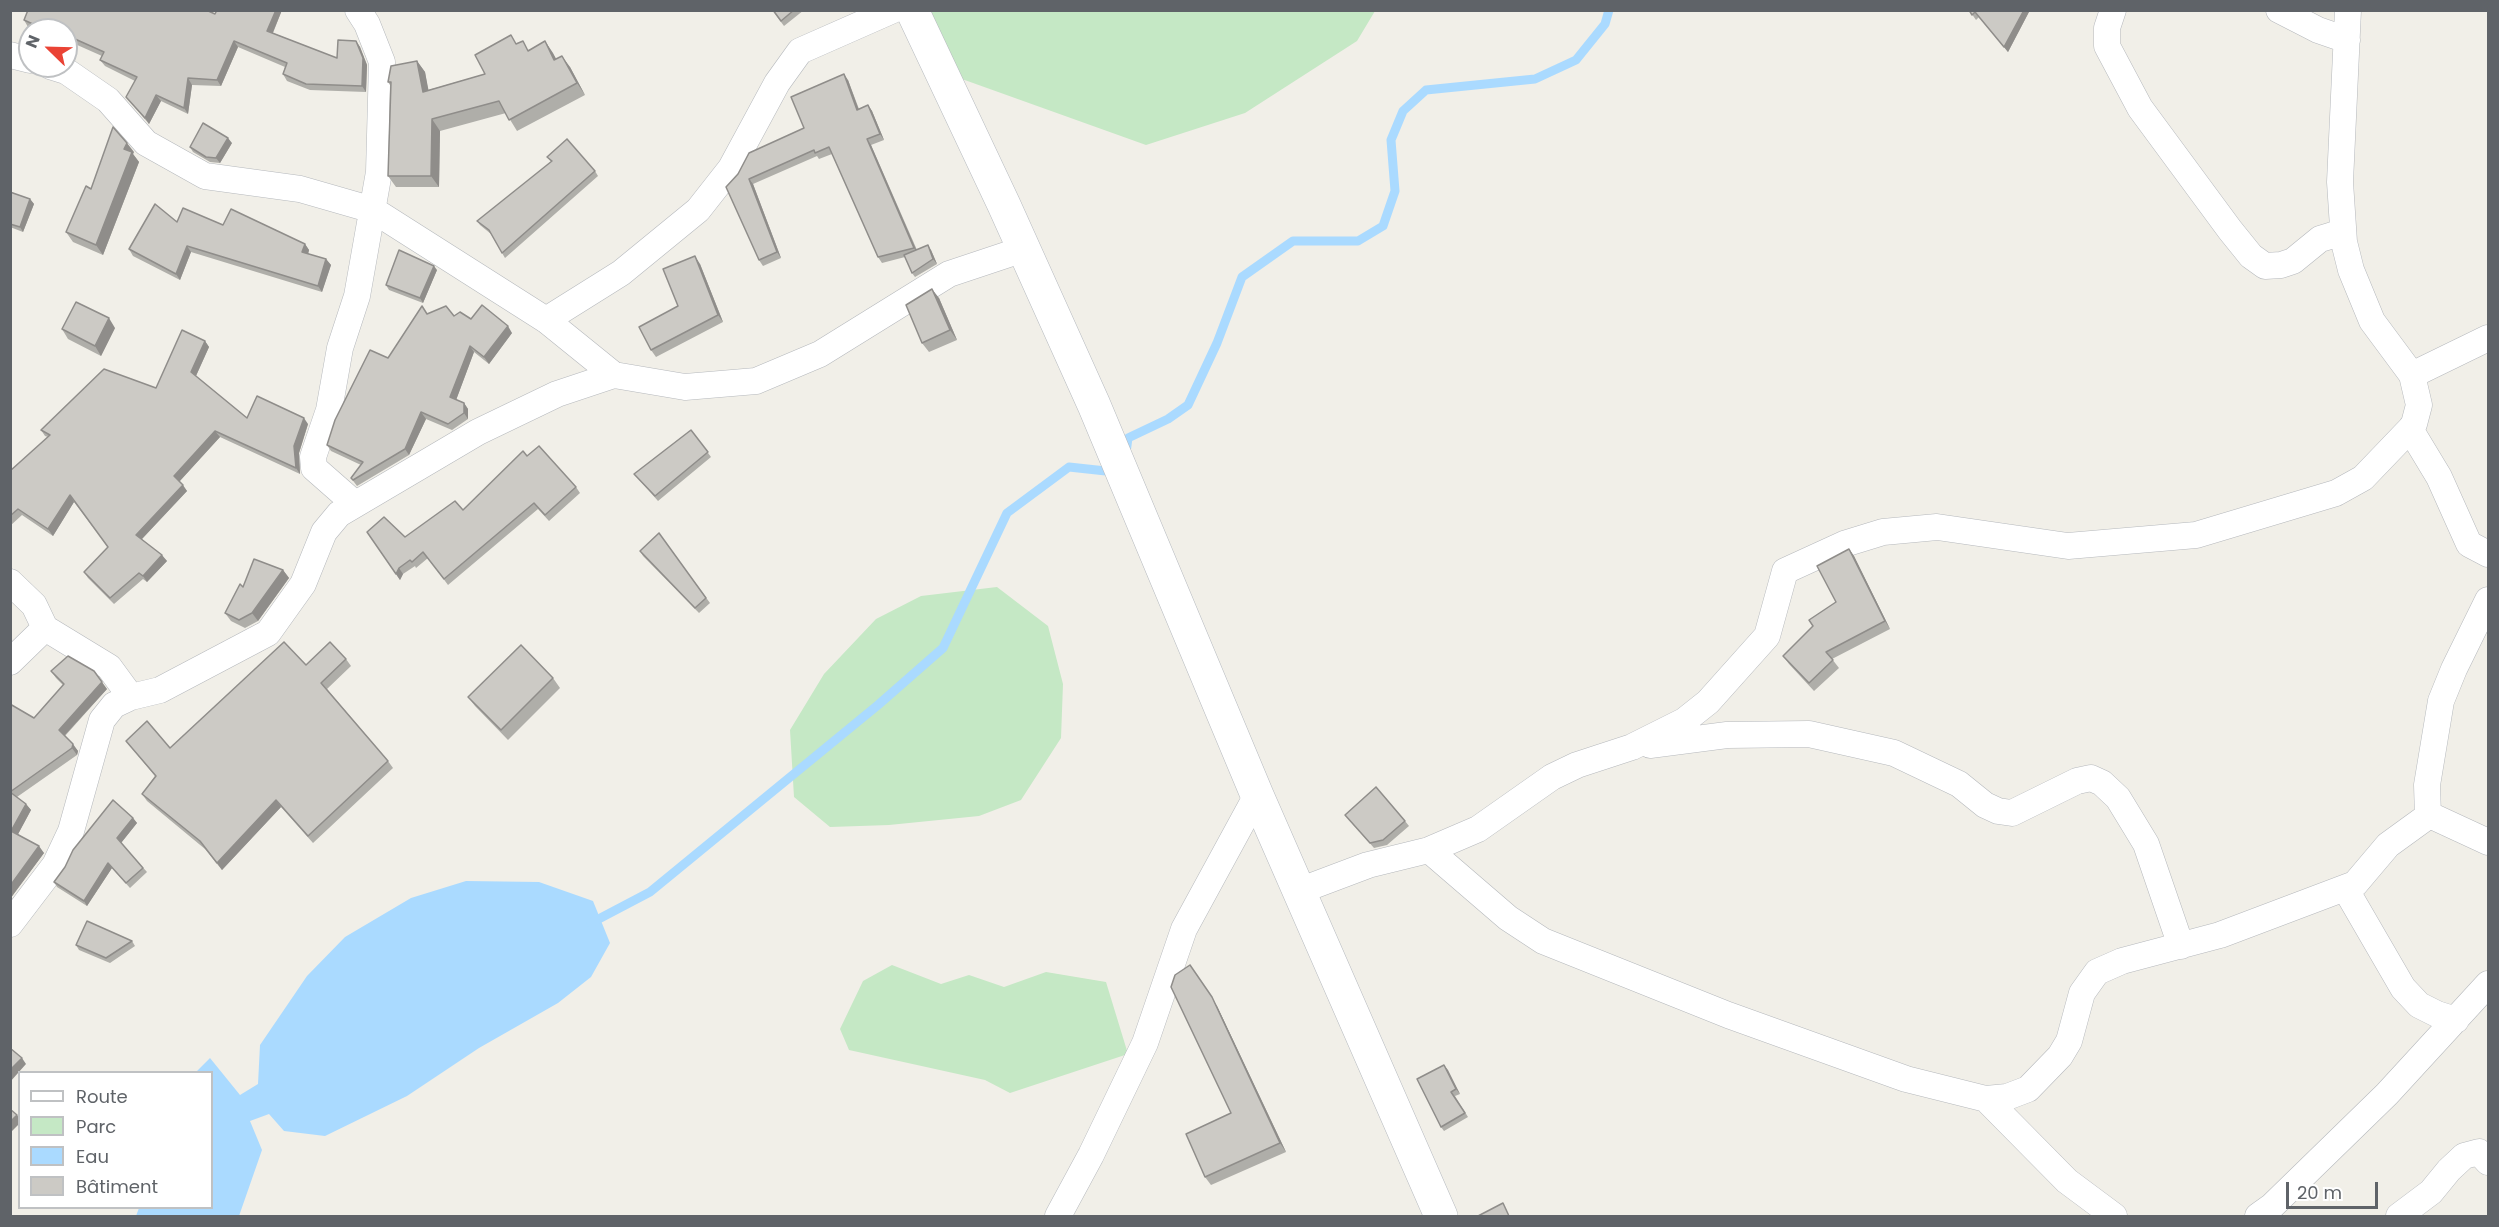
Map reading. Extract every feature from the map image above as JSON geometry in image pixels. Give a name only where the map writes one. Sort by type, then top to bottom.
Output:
[{"type":"street","points":[[355,504],[314,468],[313,457],[329,410],[340,348],[357,296],[379,172],[382,62],[367,24],[358,10]]},
{"type":"street","points":[[546,320],[621,273],[698,210],[731,168],[777,83],[800,51],[893,10]]},
{"type":"street","points":[[912,10],[1094,405],[1257,795],[1441,1216]]},
{"type":"street","points":[[2279,10],[2318,30],[2347,40]]},
{"type":"street","points":[[1299,891],[1368,865],[1429,850],[1478,829],[1552,777],[1577,765],[1632,747],[1684,721],[1708,702],[1767,636],[1785,572],[1844,544],[1883,532],[1937,527],[2068,546],[2196,535],[2349,488],[2363,478],[2410,429],[2420,405],[2412,375],[2372,321],[2351,270],[2343,232],[2340,182],[2348,10]]},
{"type":"street","points":[[2106,16],[2107,46],[2140,108],[2251,255],[2265,266],[2281,265],[2293,261],[2320,238],[2343,232]]},
{"type":"street","points":[[76,78],[108,100],[146,144],[205,176],[300,189],[373,210],[546,320],[614,375]]},
{"type":"street","points":[[10,924],[54,865],[71,831],[102,720],[114,705],[131,697],[160,690],[268,633],[303,584],[324,532],[339,514],[478,432],[557,394],[614,375],[685,387],[756,381],[820,354],[949,274],[1024,249]]},
{"type":"street","points":[[2412,375],[2488,338]]},
{"type":"street","points":[[2410,429],[2439,477],[2469,544],[2488,554]]},
{"type":"street","points":[[10,582],[34,605],[45,628],[109,667],[131,697]]},
{"type":"street","points":[[2428,816],[2427,784],[2441,701],[2488,600]]},
{"type":"street","points":[[10,662],[45,628]]},
{"type":"street","points":[[1632,747],[1727,735],[1809,734],[1894,753],[1959,783],[1985,805],[1998,811],[2012,813],[2077,781],[2091,778],[2102,783],[2118,798],[2146,844],[2181,946]]},
{"type":"street","points":[[1058,1216],[1091,1155],[1144,1043],[1184,929],[1257,795]]},
{"type":"street","points":[[1429,850],[1508,918],[1543,941],[1728,1015],[1906,1079],[1986,1099],[2007,1097],[2028,1089],[2060,1056],[2069,1041],[2082,993],[2097,972],[2122,961],[2220,935],[2355,884],[2388,845],[2428,816],[2488,842]]},
{"type":"street","points":[[2345,888],[2403,988],[2419,1005],[2456,1020]]},
{"type":"street","points":[[2270,1213],[2387,1094],[2488,984]]},
{"type":"street","points":[[1986,1099],[2067,1180],[2114,1216]]},
{"type":"street","points":[[2399,1216],[2432,1192],[2449,1170],[2464,1156],[2479,1152],[2488,1162]]},
{"type":"green space","points":[[909,11],[1375,11],[1357,41],[1245,113],[1146,145],[934,69]]},
{"type":"green space","points":[[997,587],[1048,626],[1063,684],[1061,738],[1021,800],[979,816],[889,825],[830,827],[794,797],[790,730],[824,674],[876,619],[921,596]]},
{"type":"green space","points":[[892,965],[941,984],[969,975],[1004,987],[1046,972],[1106,982],[1128,1054],[1010,1093],[985,1080],[849,1050],[840,1029],[863,981]]},
{"type":"water","points":[[466,881],[539,882],[593,901],[610,943],[591,977],[558,1003],[479,1048],[407,1096],[325,1136],[284,1131],[269,1114],[250,1121],[262,1150],[239,1216],[136,1216],[139,1209],[213,1209],[213,1071],[197,1071],[210,1058],[240,1095],[258,1084],[260,1045],[307,976],[345,937],[411,898]]},
{"type":"building","points":[[28,10],[206,10],[215,14],[217,10],[276,10],[267,31],[337,58],[338,40],[356,41],[363,58],[362,86],[306,84],[283,74],[287,63],[234,41],[217,80],[188,78],[184,108],[156,95],[145,118],[126,97],[137,77],[100,60],[104,52],[78,40],[78,18],[25,18]]},
{"type":"building","points":[[773,10],[794,10],[781,21]]},
{"type":"building","points":[[1969,10],[2024,10],[2004,47],[1975,12],[1972,15]]},
{"type":"building","points":[[511,35],[516,44],[523,41],[528,51],[545,41],[554,60],[562,56],[577,83],[509,120],[499,101],[432,119],[431,176],[388,176],[391,82],[388,82],[391,66],[417,61],[423,92],[485,74],[475,55]]},
{"type":"building","points":[[844,74],[857,110],[868,105],[880,134],[867,139],[914,248],[878,257],[829,147],[815,153],[814,150],[749,179],[777,252],[759,260],[726,187],[738,174],[749,153],[804,128],[791,97]]},
{"type":"building","points":[[203,123],[228,138],[216,158],[206,157],[190,147]]},
{"type":"building","points":[[113,127],[127,143],[124,149],[132,152],[96,245],[66,232],[86,186],[91,189]]},
{"type":"building","points":[[567,139],[595,171],[502,253],[489,230],[477,221],[552,161],[547,157]]},
{"type":"building","points":[[10,192],[30,199],[20,227],[10,224]]},
{"type":"building","points":[[155,204],[177,222],[183,208],[223,225],[231,209],[305,244],[302,252],[326,259],[318,286],[187,246],[176,274],[129,249]]},
{"type":"building","points":[[928,245],[933,259],[912,273],[904,255]]},
{"type":"building","points":[[399,250],[434,266],[420,298],[386,285]]},
{"type":"building","points":[[695,256],[718,315],[651,350],[639,327],[678,306],[663,269]]},
{"type":"building","points":[[932,289],[950,330],[922,343],[906,305]]},
{"type":"building","points":[[76,302],[109,318],[95,346],[62,329]]},
{"type":"building","points":[[482,305],[508,326],[484,357],[470,346],[450,397],[464,403],[464,413],[448,424],[421,412],[405,449],[353,480],[351,478],[363,462],[327,445],[335,420],[370,350],[388,358],[422,306],[427,314],[446,306],[454,316],[460,312],[471,319]]},
{"type":"building","points":[[182,330],[205,341],[191,372],[247,418],[257,396],[304,418],[294,446],[296,468],[215,431],[174,476],[183,485],[136,535],[162,555],[143,576],[139,573],[110,598],[84,572],[108,547],[70,495],[48,529],[18,509],[10,516],[10,471],[50,435],[41,430],[104,369],[156,388]]},
{"type":"building","points":[[691,430],[708,452],[655,496],[634,474]]},
{"type":"building","points":[[539,446],[576,487],[545,515],[534,503],[444,579],[423,552],[412,562],[410,560],[399,568],[396,574],[367,532],[384,517],[405,537],[455,501],[463,510],[523,451],[527,456]]},
{"type":"building","points":[[659,533],[706,598],[695,608],[640,551]]},
{"type":"building","points":[[1849,549],[1885,621],[1826,652],[1833,660],[1809,683],[1783,656],[1813,626],[1809,620],[1836,602],[1817,566]]},
{"type":"building","points":[[254,559],[283,570],[252,613],[239,620],[225,613],[240,584],[243,587]]},
{"type":"building","points":[[284,642],[306,665],[330,642],[346,659],[321,683],[388,761],[308,836],[276,800],[217,863],[200,841],[142,794],[156,776],[126,741],[147,721],[170,748]]},
{"type":"building","points":[[521,645],[553,678],[501,730],[468,697]]},
{"type":"building","points":[[68,656],[94,671],[102,682],[59,730],[73,744],[72,748],[10,792],[10,704],[34,718],[64,684],[51,671]]},
{"type":"building","points":[[1376,787],[1405,821],[1383,840],[1370,843],[1345,815]]},
{"type":"building","points":[[10,792],[26,804],[11,831],[39,846],[10,886]]},
{"type":"building","points":[[113,800],[133,818],[117,838],[143,868],[126,883],[108,863],[84,901],[54,882],[65,867],[73,850]]},
{"type":"building","points":[[87,921],[132,941],[106,958],[76,945]]},
{"type":"building","points":[[1190,965],[1212,997],[1280,1143],[1205,1177],[1186,1134],[1231,1113],[1171,987],[1175,975]]},
{"type":"building","points":[[10,1048],[22,1058],[10,1070]]},
{"type":"building","points":[[1444,1065],[1456,1089],[1451,1092],[1465,1113],[1441,1127],[1417,1079]]},
{"type":"building","points":[[10,1109],[17,1115],[10,1122]]},
{"type":"building","points":[[1503,1203],[1509,1216],[1478,1216]]},
{"type":"waterway","points":[[1126,453],[1128,438],[1168,419],[1188,405],[1217,343],[1242,277],[1293,241],[1358,241],[1383,226],[1395,191],[1391,140],[1403,111],[1426,90],[1535,79],[1576,60],[1605,24],[1609,10]]},
{"type":"waterway","points":[[591,923],[650,892],[878,705],[943,648],[1007,513],[1069,467],[1115,472]]}]
